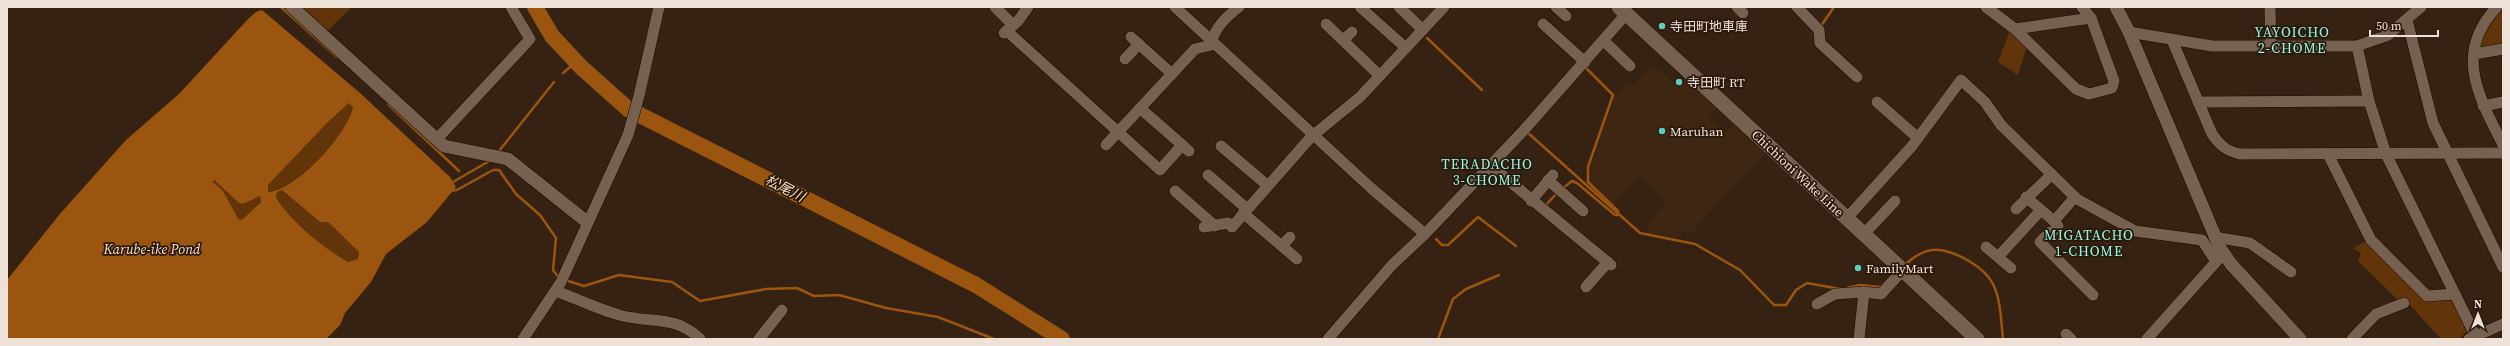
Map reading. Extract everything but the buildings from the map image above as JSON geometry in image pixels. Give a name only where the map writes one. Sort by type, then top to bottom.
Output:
[{"type":"main road","name":"Chichioni Wake Line","points":[[1626,9],[1977,339]]},
{"type":"street","points":[[292,7],[363,70],[436,140],[451,149],[508,159],[587,222]]},
{"type":"street","points":[[436,140],[530,40],[511,7]]},
{"type":"street","points":[[522,339],[560,284],[629,131],[640,96],[659,7]]},
{"type":"street","points":[[995,7],[1008,30],[1103,113],[1118,132],[1160,170],[1186,148],[1140,108]]},
{"type":"street","points":[[1008,30],[1028,7]]},
{"type":"street","points":[[1175,7],[1371,188],[1426,234]]},
{"type":"street","points":[[1360,7],[1373,26],[1406,48]]},
{"type":"street","points":[[1400,7],[1424,30]]},
{"type":"street","points":[[1204,227],[1228,223],[1232,227],[1267,185],[1314,135],[1360,97],[1444,7]]},
{"type":"street","points":[[1556,7],[1566,16]]},
{"type":"street","points":[[1986,7],[2015,29],[2076,89],[2089,94],[2112,88],[2114,81],[2091,18],[2082,7]]},
{"type":"street","points":[[2116,7],[2129,32],[2214,237],[2224,254],[2300,339]]},
{"type":"street","points":[[2270,7],[2271,47]]},
{"type":"street","points":[[2129,32],[2212,46],[2357,46],[2388,35],[2422,7]]},
{"type":"street","points":[[2497,7],[2482,25],[2477,38],[2474,54],[2473,74],[2483,106],[2503,145]]},
{"type":"street","points":[[1106,145],[1195,49],[1212,45],[1212,40],[1222,22],[1235,8]]},
{"type":"street","points":[[1800,8],[1819,30],[1820,43],[1857,77]]},
{"type":"street","points":[[1328,339],[1392,265],[1426,234],[1604,41],[1626,9]]},
{"type":"street","points":[[2015,29],[2091,18]]},
{"type":"street","points":[[2407,20],[2426,100],[2446,154],[2503,267]]},
{"type":"street","points":[[1326,24],[1380,76]]},
{"type":"street","points":[[1543,24],[1585,62]]},
{"type":"street","points":[[1343,40],[1352,32]]},
{"type":"street","points":[[1125,59],[1135,40],[1172,74]]},
{"type":"street","points":[[2172,40],[2212,134],[2221,145],[2229,151],[2240,154],[2503,154]]},
{"type":"street","points":[[1604,41],[1630,66]]},
{"type":"street","points":[[2357,46],[2369,102],[2386,154],[2455,294],[2474,338],[2503,324]]},
{"type":"street","points":[[2474,54],[2503,48]]},
{"type":"street","points":[[1847,218],[1918,138],[1961,80],[1985,102],[2001,125],[2075,197],[2135,232],[2149,235],[2194,238],[2202,240],[2213,257],[2224,254]]},
{"type":"street","points":[[1877,102],[1886,117],[1918,138]]},
{"type":"street","points":[[2198,102],[2369,102]]},
{"type":"street","points":[[2483,106],[2503,102]]},
{"type":"street","points":[[1221,146],[1267,185]]},
{"type":"street","points":[[2328,154],[2370,240],[2427,296],[2455,294]]},
{"type":"street","points":[[1490,164],[1609,264],[1586,287]]},
{"type":"street","points":[[2016,209],[2026,197],[2052,174]]},
{"type":"street","points":[[1208,175],[1244,211],[1297,259]]},
{"type":"street","points":[[1531,200],[1550,178],[1560,190],[1580,205]]},
{"type":"street","points":[[1175,191],[1215,226]]},
{"type":"street","points":[[2026,197],[2058,226],[2040,242],[2047,256],[2080,288],[2093,294]]},
{"type":"street","points":[[2054,221],[2075,197]]},
{"type":"street","points":[[1864,234],[1895,201]]},
{"type":"street","points":[[1998,257],[2041,210]]},
{"type":"street","points":[[1282,246],[1290,237]]},
{"type":"street","points":[[2214,237],[2250,243],[2291,272]]},
{"type":"street","points":[[1986,247],[2011,268]]},
{"type":"street","points":[[2147,339],[2224,254]]},
{"type":"street","points":[[1817,304],[1835,294],[1864,292],[1881,294],[1903,270]]},
{"type":"street","points":[[560,284],[620,315],[658,319],[676,323],[700,339]]},
{"type":"street","points":[[1859,339],[1864,292]]},
{"type":"street","points":[[2352,339],[2376,314],[2404,303]]},
{"type":"street","points":[[759,339],[769,319],[782,310]]},
{"type":"shaded area","points":[[299,7],[352,7],[327,31]]},
{"type":"shaded area","points":[[1403,7],[1437,7],[1421,25]]},
{"type":"shaded area","points":[[2499,10],[2503,10],[2503,47],[2485,50],[2479,46],[2483,34]]},
{"type":"shaded area","points":[[2010,30],[2027,46],[2018,75],[1998,62]]},
{"type":"shaded area","points":[[1652,64],[1679,87],[1687,77],[1717,107],[1709,116],[1726,133],[1734,124],[1765,153],[1689,235],[1684,231],[1678,239],[1648,233],[1648,223],[1666,201],[1640,175],[1614,204],[1591,183],[1589,176],[1614,96],[1628,81],[1633,85]]},
{"type":"shaded area","points":[[349,103],[353,108],[349,119],[331,146],[306,171],[293,181],[280,189],[268,192],[268,185],[328,122]]},
{"type":"shaded area","points":[[214,180],[239,203],[243,204],[260,196],[261,202],[243,219],[239,220],[223,191],[213,182]]},
{"type":"shaded area","points":[[282,190],[320,222],[328,222],[359,252],[358,259],[348,262],[309,234],[291,217],[276,198],[277,192]]},
{"type":"shaded area","points":[[2367,241],[2421,296],[2451,299],[2456,302],[2468,330],[2461,337],[2461,339],[2441,339],[2410,305],[2402,299],[2398,300],[2358,261],[2361,253],[2353,248]]},
{"type":"water","name":"Karube-ike Pond","points":[[262,10],[360,93],[450,177],[456,187],[427,222],[386,254],[371,282],[345,313],[340,325],[326,339],[7,339],[7,280],[59,215],[126,140],[179,94],[256,12]],"holes":[[[349,103],[353,108],[349,119],[331,146],[306,172],[293,182],[280,189],[268,192],[268,185],[328,122]],[[214,180],[239,203],[243,204],[260,196],[261,202],[243,219],[239,220],[223,191],[213,182]],[[282,190],[320,222],[328,222],[359,252],[358,259],[348,262],[309,234],[283,208],[276,198],[277,192]]]},
{"type":"waterway","points":[[281,7],[337,57]]},
{"type":"waterway","name":"松尾川","points":[[535,7],[552,36],[581,67],[628,109],[976,285],[1062,339]]},
{"type":"waterway","points":[[1821,26],[1834,7]]},
{"type":"waterway","points":[[1427,38],[1482,90]]},
{"type":"waterway","points":[[563,73],[576,62]]},
{"type":"waterway","points":[[1586,68],[1613,95],[1588,167],[1588,182],[1618,211],[1618,214]]},
{"type":"waterway","points":[[499,151],[554,82]]},
{"type":"waterway","points":[[388,104],[459,171]]},
{"type":"waterway","points":[[1527,132],[1640,233],[1695,244],[1740,270],[1774,305],[1786,305],[1796,290],[1807,283],[1840,289]]},
{"type":"waterway","points":[[453,182],[491,160]]},
{"type":"waterway","points":[[450,191],[457,190],[493,170],[499,170],[516,194],[540,215],[556,238],[553,270],[559,278]]},
{"type":"waterway","points":[[1562,189],[1572,181],[1577,183],[1615,215],[1618,215]]},
{"type":"waterway","points":[[1545,206],[1558,192]]},
{"type":"waterway","points":[[1436,239],[1442,245],[1448,245],[1478,217],[1516,246]]},
{"type":"waterway","points":[[1907,263],[1922,253],[1931,250],[1940,250],[1955,254],[1984,272],[1993,284],[1998,297],[2003,339]]},
{"type":"waterway","points":[[565,280],[584,286],[619,275],[672,282],[700,301],[766,289],[797,288],[814,296],[839,295],[886,308],[938,317],[994,339]]},
{"type":"waterway","points":[[1438,339],[1453,299],[1466,289],[1499,275]]},
{"type":"waterway","points":[[1847,288],[1860,285],[1880,287]]},
{"type":"place","name":"寺田町地車庫","points":[[1662,26]]},
{"type":"place","name":"寺田町 RT","points":[[1679,82]]},
{"type":"place","name":"Maruhan","points":[[1662,131]]},
{"type":"place","name":"FamilyMart","points":[[1858,268]]},
{"type":"district","name":"YAYOICHO 2-CHOME","points":[[2292,40]]},
{"type":"district","name":"TERADACHO 3-CHOME","points":[[1487,172]]},
{"type":"district","name":"MIGATACHO 1-CHOME","points":[[2089,244]]}]
